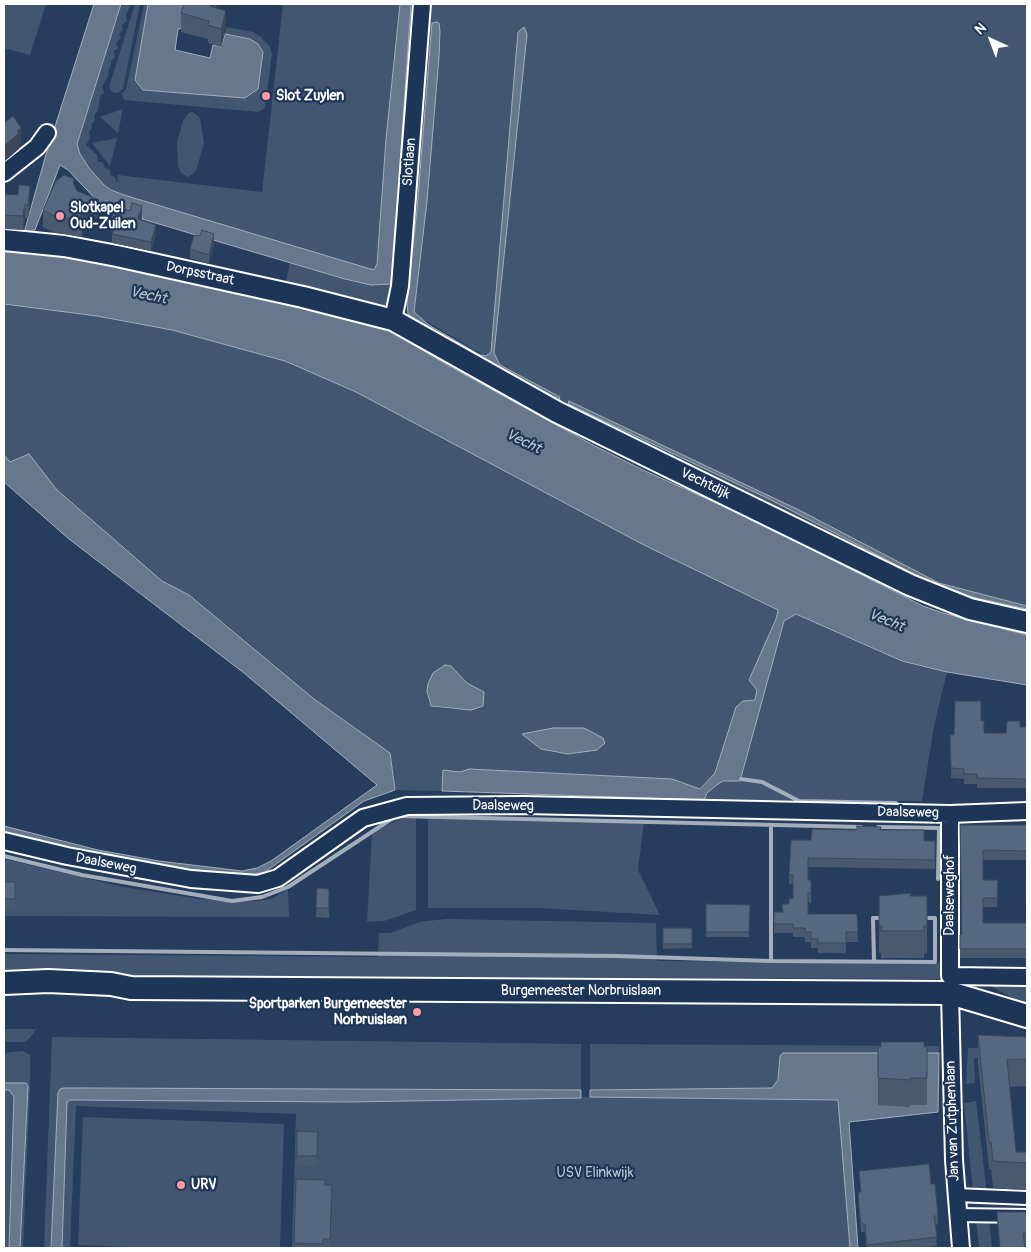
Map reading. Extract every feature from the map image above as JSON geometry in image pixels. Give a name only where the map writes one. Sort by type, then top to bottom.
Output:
[{"type":"main road","name":"Burgemeester Norbruislaan","points":[[4,983],[48,981],[111,984],[131,988]]},
{"type":"main road","name":"Burgemeester Norbruislaan","points":[[4,993],[110,992],[131,988],[950,985],[1027,1016]]},
{"type":"street","name":"Slotlaan","points":[[393,320],[400,286],[422,4]]},
{"type":"street","points":[[4,173],[37,147],[47,133]]},
{"type":"street","name":"Dorpsstraat","points":[[20,241],[117,256],[302,297],[393,320]]},
{"type":"street","name":"Vechtdijk","points":[[393,320],[557,412],[910,585],[970,609],[1027,622]]},
{"type":"street","name":"Daalseweg","points":[[4,841],[67,856],[191,879],[258,884],[278,878],[363,818],[406,806],[524,805],[950,814],[1027,811]]},
{"type":"street","name":"Daalseweghof","points":[[950,814],[950,985]]},
{"type":"street","name":"Burgemeester Norbruislaan","points":[[950,985],[1027,977]]},
{"type":"street","name":"Jan van Zutphenlaan","points":[[950,985],[956,1195],[962,1248]]},
{"type":"street","points":[[956,1195],[1027,1198]]},
{"type":"street","points":[[957,1215],[1027,1216]]},
{"type":"green space","points":[[4,4],[46,4],[30,55],[4,48]]},
{"type":"green space","points":[[121,4],[131,4],[126,15],[127,21],[122,25],[123,30],[119,34],[121,38],[116,43],[118,48],[114,51],[115,57],[111,61],[111,66],[108,70],[109,74],[102,87],[104,93],[100,96],[98,111],[94,115],[95,120],[91,125],[90,138],[86,145],[97,155],[98,161],[110,170],[110,175],[115,177],[117,183],[118,175],[262,192],[283,4],[400,4],[376,268],[371,270],[124,195],[104,185],[89,168],[80,154],[77,144]]},
{"type":"green space","points":[[135,4],[140,4],[123,89],[118,93],[112,92],[109,87]]},
{"type":"green space","points":[[144,4],[148,4],[135,80],[143,90],[250,39],[225,34],[227,27],[253,32],[261,37],[270,47],[272,54],[265,108],[258,112],[124,100],[122,94],[126,89]]},
{"type":"green space","points":[[427,4],[1027,4],[1027,613],[961,600],[624,435],[531,384],[408,310]]},
{"type":"green space","points":[[123,109],[118,133],[100,117]]},
{"type":"green space","points":[[193,112],[200,118],[204,143],[196,171],[188,177],[181,173],[178,166],[177,142],[183,121],[189,113]]},
{"type":"green space","points":[[117,138],[110,166],[92,143]]},
{"type":"green space","points":[[290,262],[312,270],[392,281],[392,275],[397,278],[396,291],[387,309],[285,286]]},
{"type":"green space","points":[[4,304],[97,316],[172,330],[285,361],[356,392],[644,545],[777,609],[776,619],[749,680],[757,689],[755,700],[747,701],[736,707],[715,773],[700,789],[672,779],[469,769],[460,772],[444,770],[442,791],[395,790],[390,753],[314,699],[189,595],[162,581],[57,490],[29,455],[10,463],[4,455]],"holes":[[[451,666],[467,683],[476,687],[471,710],[431,706],[428,699],[428,684]]]},
{"type":"green space","points":[[796,614],[902,661],[947,672],[934,726],[922,801],[704,800],[707,793],[723,781],[740,781],[784,621]]},
{"type":"green space","points":[[428,817],[644,822],[638,870],[660,915],[538,908],[428,908]]},
{"type":"green space","points":[[416,818],[416,910],[384,921],[367,922],[372,832],[400,819]]},
{"type":"green space","points":[[4,859],[123,887],[199,899],[256,901],[271,899],[288,889],[289,917],[4,916]]},
{"type":"green space","points":[[445,919],[656,923],[657,961],[944,963],[943,979],[4,975],[4,954],[378,957],[379,933],[391,933],[419,922]]},
{"type":"green space","points":[[979,981],[1027,981],[1027,1006],[991,986]]},
{"type":"green space","points":[[4,1029],[37,1029],[26,1042],[4,1042]]},
{"type":"green space","points":[[52,1037],[581,1044],[581,1090],[60,1089],[51,1248],[44,1248]]},
{"type":"green space","points":[[590,1044],[939,1046],[939,1053],[783,1053],[780,1056],[778,1080],[772,1088],[762,1090],[590,1090]]},
{"type":"green space","points":[[968,1048],[1027,1048],[1027,1059],[974,1058],[975,1083],[966,1084]]},
{"type":"green space","points":[[23,1051],[30,1055],[30,1086],[23,1248],[20,1248],[26,1083],[4,1083],[4,1053]]},
{"type":"green space","points":[[4,1090],[9,1090],[14,1097],[9,1248],[4,1248]]},
{"type":"green space","name":"USV Elinkwijk","points":[[590,1097],[838,1100],[850,1248],[292,1248],[296,1114],[76,1106],[70,1248],[62,1248],[67,1102],[70,1100],[348,1102]]},
{"type":"green space","points":[[976,1101],[987,1193],[973,1191],[964,1103]]},
{"type":"green space","name":"URV","points":[[83,1117],[284,1124],[280,1248],[156,1248],[78,1245]]},
{"type":"green space","points":[[976,1219],[989,1219],[992,1248],[979,1248]]},
{"type":"water","name":"Vecht","points":[[94,4],[121,4],[77,144],[80,154],[89,168],[104,185],[124,195],[374,270],[377,264],[386,139],[400,4],[411,4],[392,281],[391,284],[371,285],[345,279],[142,219],[142,215],[133,212],[132,216],[102,206],[68,170],[60,165],[28,248],[265,296],[387,329],[449,366],[593,445],[643,470],[754,520],[923,606],[1027,635],[1027,685],[947,672],[902,661],[796,614],[784,621],[740,781],[723,781],[707,793],[704,800],[442,791],[443,770],[460,772],[469,769],[672,779],[700,789],[715,773],[736,707],[743,701],[755,700],[757,690],[749,680],[776,619],[778,610],[644,545],[356,392],[285,361],[172,330],[97,316],[4,304],[4,250],[6,247],[20,247],[45,158]]},
{"type":"water","points":[[148,4],[190,4],[182,28],[178,29],[175,50],[210,58],[213,45],[221,47],[225,34],[250,39],[258,44],[263,52],[258,89],[245,98],[143,90],[135,80]]},
{"type":"water","points":[[432,23],[439,23],[440,31],[439,57],[427,201],[414,312],[429,325],[480,355],[486,356],[491,352],[518,32],[524,27],[527,34],[494,353],[500,365],[560,397],[559,400],[487,363],[429,329],[408,314],[407,303],[417,209]]},
{"type":"water","points":[[569,401],[799,510],[939,583],[1027,606],[1027,609],[976,598],[946,589],[769,499],[568,404]]},
{"type":"water","points":[[29,454],[57,490],[162,581],[189,595],[314,699],[390,753],[395,790],[364,801],[265,872],[242,877],[177,871],[4,834],[4,826],[98,850],[159,861],[242,871],[257,868],[271,861],[377,785],[244,673],[69,539],[4,482],[4,455],[10,462]]},
{"type":"water","points":[[445,665],[451,666],[467,683],[484,692],[483,706],[471,710],[431,706],[427,691],[428,684],[433,673]]},
{"type":"water","points":[[553,728],[584,728],[603,738],[605,743],[597,750],[568,754],[541,749],[522,734]]},
{"type":"water","points":[[783,1053],[939,1053],[938,1112],[849,1122],[858,1248],[850,1248],[838,1100],[590,1097],[590,1090],[772,1088],[778,1080],[780,1056]]},
{"type":"water","points":[[4,1083],[26,1083],[28,1086],[20,1248],[9,1248],[14,1097],[9,1090],[4,1090]]},
{"type":"water","points":[[60,1089],[581,1090],[581,1098],[348,1102],[70,1100],[67,1102],[62,1248],[51,1248],[58,1093]]},
{"type":"building","points":[[184,4],[211,4],[210,6],[226,11],[221,29],[208,25],[209,21],[181,13]]},
{"type":"building","points":[[13,116],[21,128],[17,131],[19,133],[4,146],[4,123]]},
{"type":"building","points":[[64,175],[74,179],[73,182],[77,191],[99,200],[84,208],[80,217],[82,221],[56,217],[43,210],[56,181]]},
{"type":"building","points":[[19,185],[30,186],[28,205],[25,204],[23,216],[4,215],[4,194],[18,195]]},
{"type":"building","points":[[132,203],[142,206],[138,219],[156,225],[151,242],[112,234],[115,223],[110,221],[116,206],[130,211]]},
{"type":"building","points":[[202,230],[214,234],[209,255],[190,249],[194,235],[200,236]]},
{"type":"building","points":[[955,701],[981,701],[981,721],[984,721],[984,733],[1006,733],[1007,721],[1020,721],[1020,727],[1027,727],[1027,779],[977,778],[977,774],[964,774],[964,769],[951,768],[950,735],[954,735]]},
{"type":"building","points":[[960,825],[1027,825],[1027,851],[983,850],[983,880],[998,880],[997,898],[983,898],[983,923],[1027,923],[1027,949],[960,949],[960,935],[962,935]]},
{"type":"building","points":[[857,826],[881,827],[880,830],[924,830],[924,841],[935,841],[935,860],[808,858],[808,880],[811,880],[811,893],[808,893],[808,914],[857,914],[858,932],[846,932],[846,943],[818,943],[818,939],[811,939],[811,932],[805,932],[805,928],[793,928],[793,924],[774,924],[774,912],[783,912],[782,904],[789,904],[789,899],[793,898],[793,875],[789,875],[791,840],[811,840],[812,830],[814,829],[857,830]]},
{"type":"building","points":[[4,882],[15,882],[15,899],[4,899]]},
{"type":"building","points":[[317,888],[329,889],[329,908],[316,908]]},
{"type":"building","points":[[910,893],[910,896],[927,896],[927,926],[924,926],[924,931],[881,931],[882,926],[879,926],[879,896]]},
{"type":"building","points":[[706,904],[750,905],[749,932],[706,932]]},
{"type":"building","points":[[663,928],[692,928],[692,944],[663,944]]},
{"type":"building","points":[[978,1035],[1027,1037],[1027,1059],[1007,1060],[1016,1152],[1027,1152],[1027,1163],[993,1161],[991,1142],[989,1142]]},
{"type":"building","points":[[881,1042],[924,1042],[924,1047],[927,1047],[927,1078],[910,1078],[910,1080],[878,1078],[878,1047],[881,1047]]},
{"type":"building","points":[[297,1131],[318,1132],[317,1156],[297,1156]]},
{"type":"building","points":[[929,1164],[931,1184],[935,1184],[938,1216],[934,1216],[937,1237],[867,1245],[865,1224],[861,1224],[859,1207],[858,1192],[861,1192],[859,1171]]},
{"type":"building","points":[[296,1179],[325,1180],[325,1185],[332,1185],[330,1239],[323,1239],[323,1244],[294,1243]]},
{"type":"building","points":[[997,1212],[1027,1212],[1027,1233],[1023,1233],[1025,1248],[1000,1248]]},
{"type":"waterway","points":[[741,779],[762,782],[799,801],[896,803]]},
{"type":"waterway","points":[[4,856],[82,875],[232,901],[262,897],[288,887],[396,816],[861,827]]},
{"type":"waterway","points":[[771,825],[771,961]]},
{"type":"waterway","points":[[878,827],[939,828],[938,879]]},
{"type":"waterway","points":[[874,961],[873,918],[883,918]]},
{"type":"waterway","points":[[4,950],[617,956],[771,961],[935,962],[935,918],[922,918]]},
{"type":"place","name":"Slot Zuylen","points":[[266,96]]},
{"type":"place","name":"Slotkapel Oud-Zuilen","points":[[60,216]]},
{"type":"place","name":"Sportparken Burgemeester Norbruislaan","points":[[417,1012]]},
{"type":"place","name":"URV","points":[[181,1185]]}]
